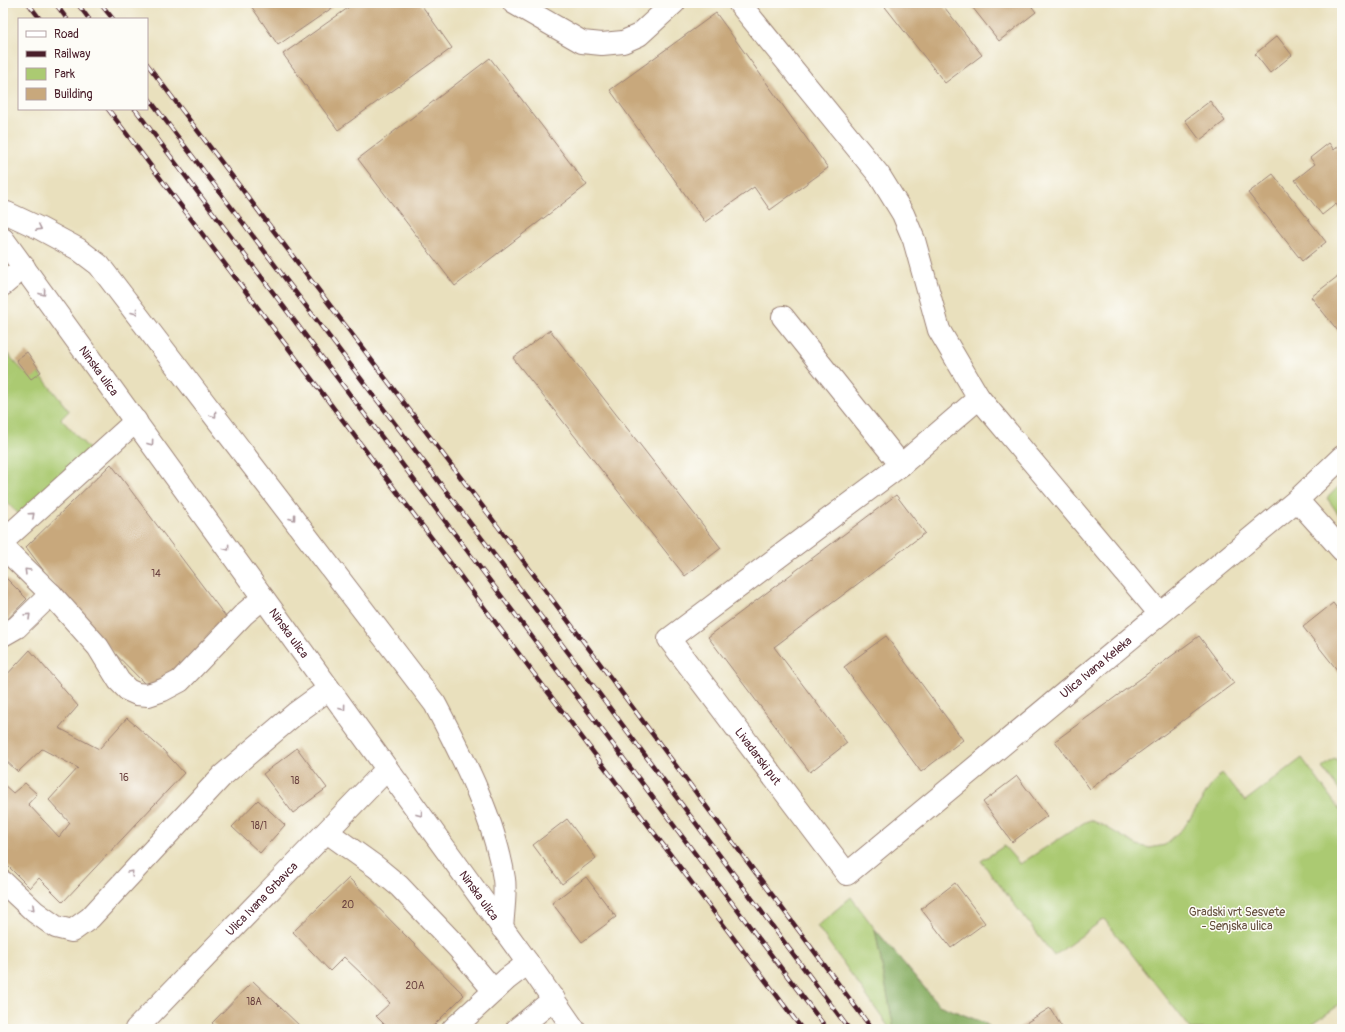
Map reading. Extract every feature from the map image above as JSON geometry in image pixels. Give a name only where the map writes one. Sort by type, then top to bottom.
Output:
[{"type":"street","points":[[514,3],[582,42],[602,44],[623,42],[639,35],[674,3]]},
{"type":"street","points":[[739,3],[880,174],[903,214],[914,240],[939,330],[979,398],[1160,614]]},
{"type":"street","points":[[3,213],[7,213],[39,228],[78,249],[99,265],[435,704],[461,754],[481,801],[497,846],[505,881],[502,928]]},
{"type":"street","name":"Ninska ulica","points":[[3,239],[388,769],[574,1029]]},
{"type":"street","points":[[3,285],[24,267]]},
{"type":"street","points":[[783,317],[901,465],[979,398]]},
{"type":"street","points":[[3,541],[136,421]]},
{"type":"street","name":"Ulica Ivana Keleka","points":[[847,874],[1297,500],[1342,457]]},
{"type":"street","name":"Livadarski put","points":[[847,874],[669,639],[901,465]]},
{"type":"street","points":[[1297,500],[1342,550]]},
{"type":"street","points":[[3,547],[51,594],[98,647],[119,682],[128,690],[137,694],[148,695],[163,690],[180,681],[244,614],[263,598]]},
{"type":"street","points":[[3,635],[17,627],[51,594]]},
{"type":"street","points":[[3,882],[35,912],[56,927],[72,930],[90,918],[222,776],[296,712],[329,689]]},
{"type":"street","name":"Ulica Ivana Grbavca","points":[[141,1023],[388,769]]},
{"type":"street","points":[[327,832],[376,867],[399,886],[459,949],[494,991]]},
{"type":"street","points":[[453,1029],[507,978],[528,963]]},
{"type":"street","points":[[517,1029],[554,1000]]},
{"type":"green space","points":[[3,349],[26,374],[35,368],[69,411],[61,419],[90,450],[19,514],[3,499]]},
{"type":"green space","points":[[1342,483],[1342,519],[1327,498]]},
{"type":"green space","name":"Gradski vrt Sesvete - Senjska ulica","points":[[1302,758],[1342,813],[1342,1003],[1305,1029],[1191,1029],[1104,919],[1054,956],[981,861],[1004,846],[1020,864],[1085,822],[1091,820],[1137,845],[1150,848],[1165,845],[1185,826],[1212,784],[1222,773],[1245,801]]},
{"type":"green space","points":[[1335,758],[1342,767],[1342,794],[1322,768]]},
{"type":"green space","points":[[851,897],[875,929],[894,1029],[890,1029],[817,926]]},
{"type":"green space","points":[[875,929],[939,1005],[987,1024],[989,1029],[894,1029]]},
{"type":"building","points":[[249,3],[328,3],[332,8],[278,45]]},
{"type":"building","points":[[355,3],[420,3],[452,48],[338,130],[283,54]]},
{"type":"building","points":[[882,3],[941,3],[982,55],[945,83]]},
{"type":"building","points":[[969,3],[1029,3],[1036,12],[999,41]]},
{"type":"building","points":[[716,13],[828,168],[770,210],[754,187],[705,222],[610,90]]},
{"type":"building","points":[[1277,36],[1292,55],[1270,73],[1255,54]]},
{"type":"building","points":[[490,58],[587,185],[455,286],[358,159]]},
{"type":"building","points":[[1210,101],[1225,121],[1200,140],[1185,120]]},
{"type":"building","points":[[1329,143],[1334,150],[1342,143],[1342,212],[1336,204],[1322,215],[1295,180],[1315,164],[1310,158]]},
{"type":"building","points":[[1273,174],[1326,242],[1302,261],[1248,193]]},
{"type":"building","points":[[1342,273],[1342,327],[1338,331],[1311,297]]},
{"type":"building","points":[[550,330],[721,548],[685,576],[513,358]]},
{"type":"building","points":[[27,352],[41,372],[31,379],[16,360]]},
{"type":"building","points":[[111,464],[229,621],[152,691],[77,615],[26,547]]},
{"type":"building","points":[[896,495],[925,533],[774,647],[847,743],[810,772],[708,637]]},
{"type":"building","points":[[3,575],[27,599],[3,624]]},
{"type":"building","points":[[1333,603],[1342,615],[1342,676],[1303,627]]},
{"type":"building","points":[[886,636],[963,740],[921,772],[844,667]]},
{"type":"building","points":[[1199,636],[1234,683],[1090,789],[1055,741]]},
{"type":"building","points":[[30,650],[78,706],[59,728],[99,749],[127,718],[163,750],[184,773],[63,902],[39,878],[30,888],[3,861],[3,784],[13,793],[25,783],[37,794],[28,804],[59,837],[70,823],[49,800],[78,768],[42,749],[18,772],[3,758],[3,679]]},
{"type":"building","points":[[297,748],[327,788],[293,813],[263,774]]},
{"type":"building","points":[[1017,776],[1047,816],[1012,842],[983,802]]},
{"type":"building","points":[[258,800],[285,825],[260,853],[232,827]]},
{"type":"building","points":[[567,819],[596,858],[562,884],[533,845]]},
{"type":"building","points":[[586,877],[616,917],[582,942],[552,903]]},
{"type":"building","points":[[349,878],[464,995],[430,1029],[389,1029],[376,1016],[390,1003],[365,977],[344,957],[330,971],[293,932]]},
{"type":"building","points":[[955,883],[985,923],[951,948],[921,909]]},
{"type":"building","points":[[253,981],[303,1029],[218,1029],[212,1023]]},
{"type":"building","points":[[1050,1008],[1063,1029],[1016,1029]]},
{"type":"railway","points":[[28,3],[39,18]]},
{"type":"railway","points":[[55,3],[66,18]]},
{"type":"railway","points":[[77,3],[88,18]]},
{"type":"railway","points":[[100,3],[112,18]]},
{"type":"railway","points":[[148,65],[499,528],[872,1029]]},
{"type":"railway","points":[[148,97],[595,688],[849,1029]]},
{"type":"railway","points":[[109,110],[802,1029]]},
{"type":"railway","points":[[136,110],[827,1029]]}]
